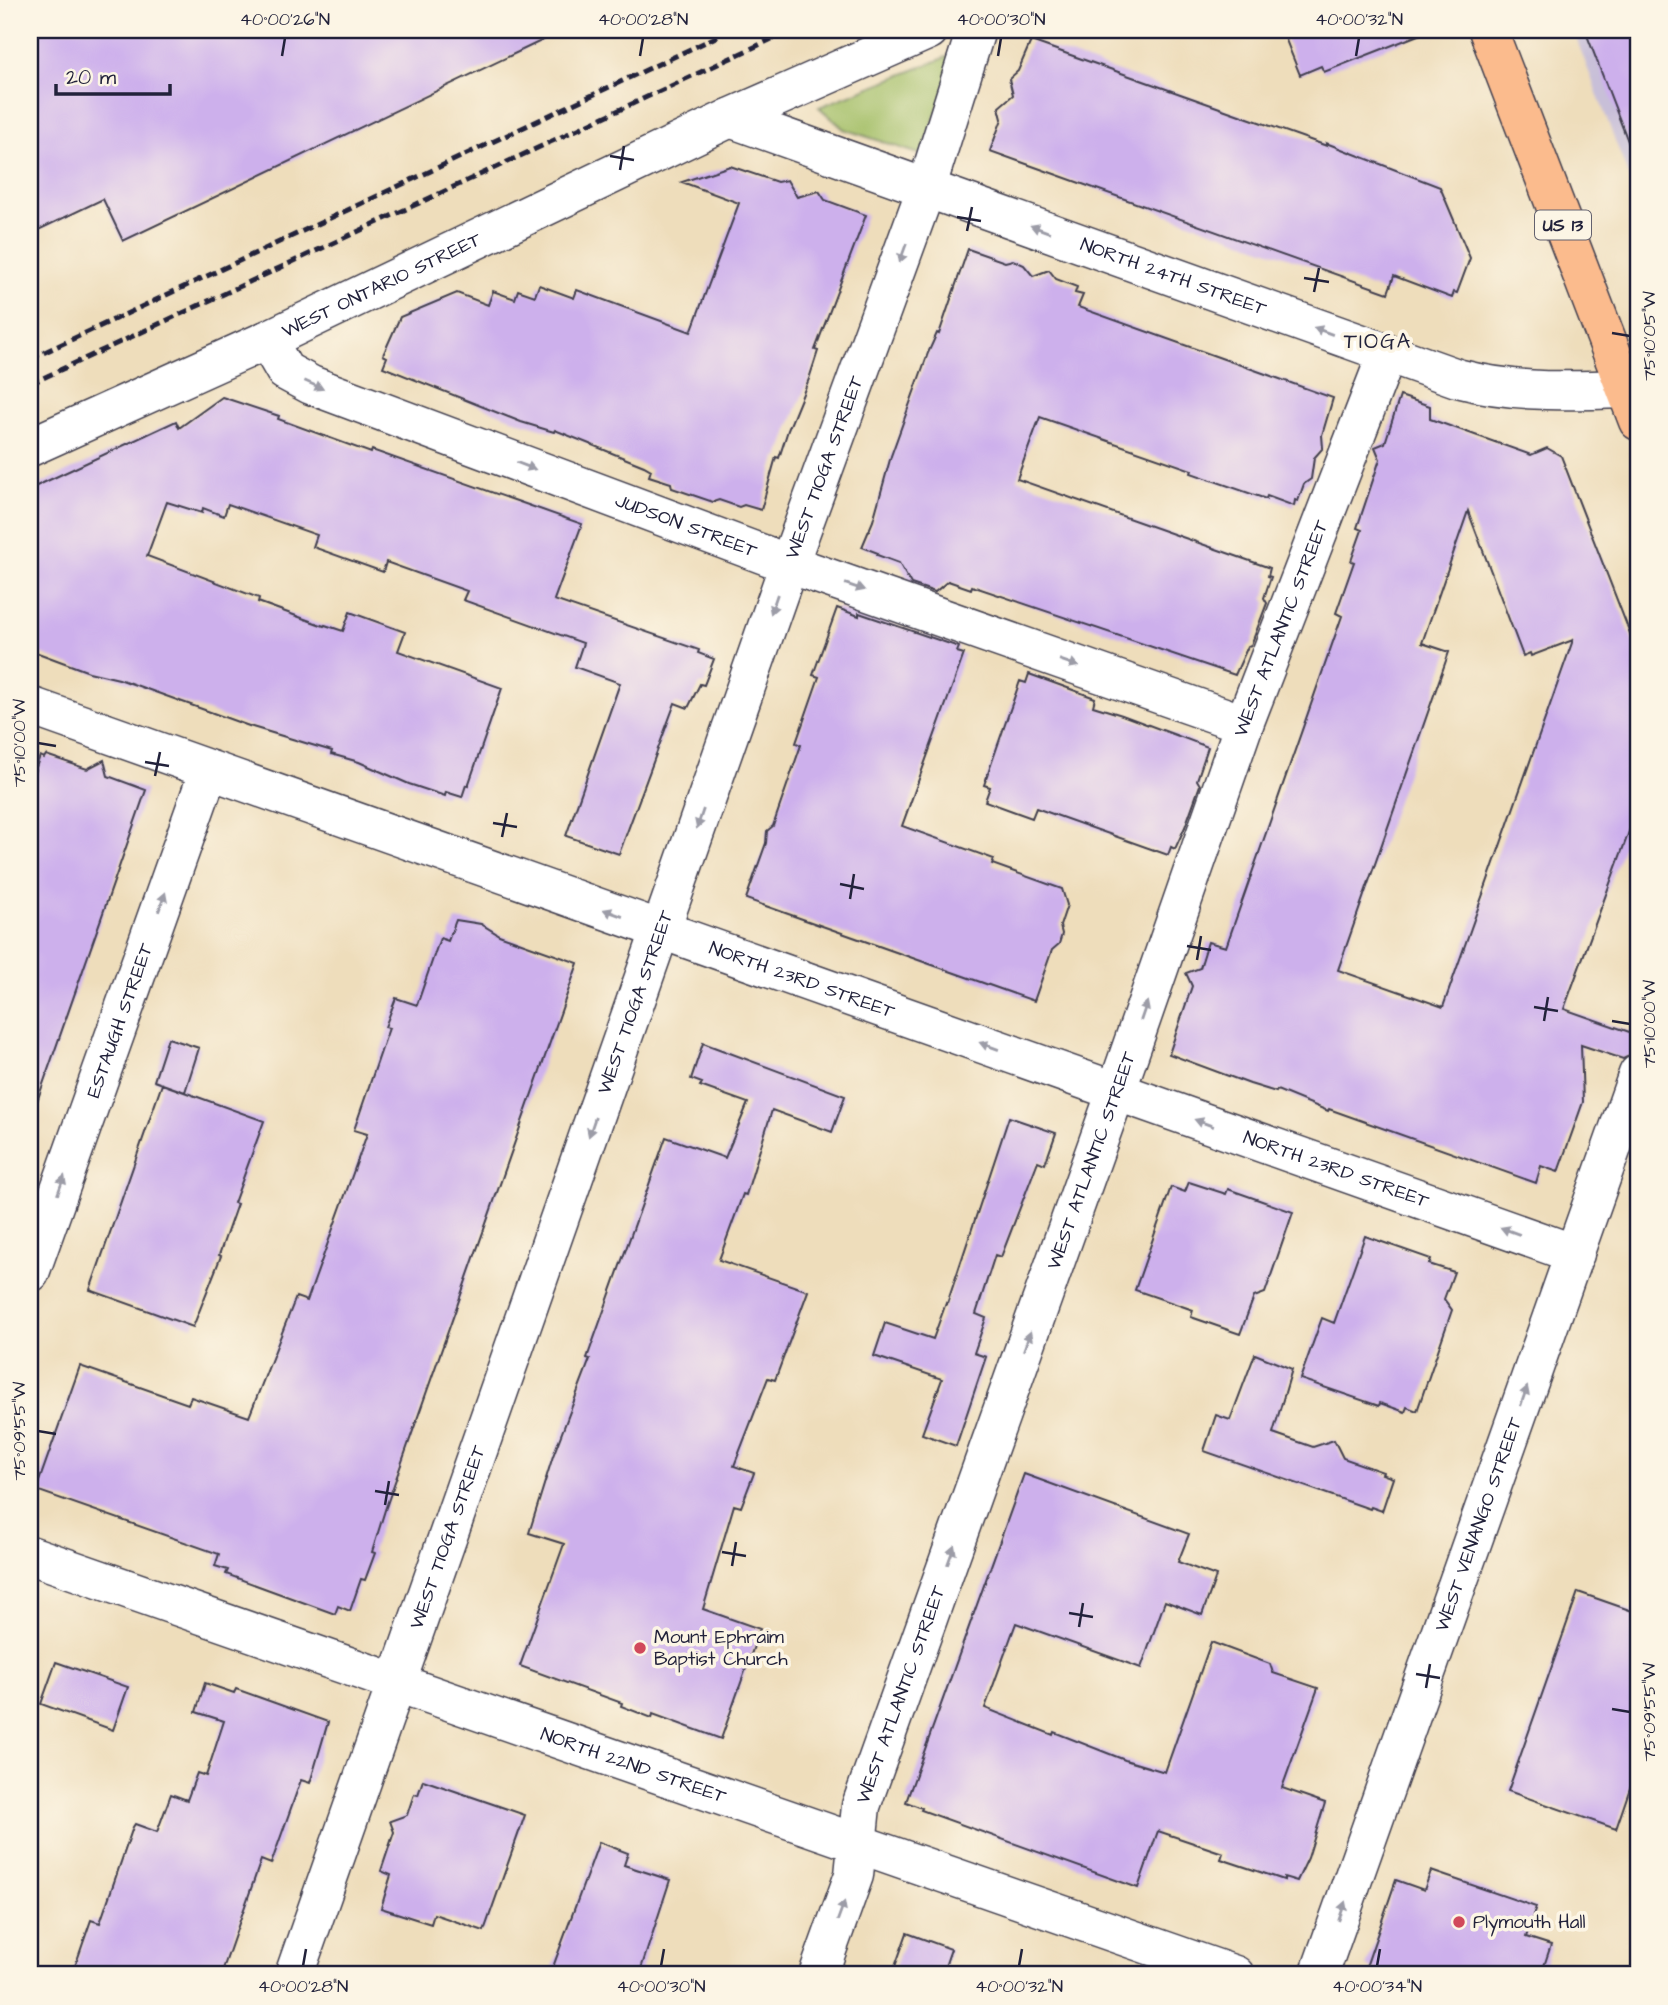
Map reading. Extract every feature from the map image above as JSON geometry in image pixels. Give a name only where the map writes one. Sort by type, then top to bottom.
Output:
[{"type":"main road","name":"US 13","points":[[1488,30],[1632,405]]},
{"type":"street","name":"WEST ONTARIO STREET","points":[[30,447],[267,340],[730,118],[929,30]]},
{"type":"street","name":"WEST TIOGA STREET","points":[[294,1975],[789,564],[926,188],[976,30]]},
{"type":"street","name":"NORTH 24TH STREET","points":[[730,118],[1457,378],[1482,385],[1550,391],[1632,405]]},
{"type":"street","name":"JUDSON STREET","points":[[267,340],[285,371],[311,385],[789,564],[1244,724]]},
{"type":"street","name":"WEST ATLANTIC STREET","points":[[818,1975],[854,1875],[861,1806],[1244,724],[1387,354]]},
{"type":"street","name":"NORTH 23RD STREET","points":[[30,706],[1575,1254]]},
{"type":"street","name":"ESTAUGH STREET","points":[[30,1273],[209,770]]},
{"type":"street","name":"WEST VENANGO STREET","points":[[1320,1975],[1638,1074]]},
{"type":"street","name":"NORTH 22ND STREET","points":[[30,1555],[1235,1975]]},
{"type":"shaded area","points":[[1573,30],[1638,30],[1638,201]]},
{"type":"green space","points":[[957,53],[922,155],[844,129],[819,107]]},
{"type":"building","points":[[30,30],[564,30],[123,241],[103,199],[30,234]]},
{"type":"building","points":[[1282,30],[1426,32],[1324,72],[1321,66],[1300,75]]},
{"type":"building","points":[[1585,30],[1638,30],[1638,162],[1636,162]]},
{"type":"building","points":[[1031,41],[1327,146],[1326,143],[1440,187],[1470,258],[1457,293],[1454,292],[1452,298],[1394,276],[1388,293],[990,151],[1002,119],[999,107],[1013,95],[1009,79],[1018,71]]},
{"type":"building","points":[[730,166],[777,182],[787,180],[797,197],[819,191],[825,200],[866,215],[815,350],[818,351],[809,379],[779,458],[776,457],[761,510],[744,505],[739,507],[719,500],[713,502],[672,488],[671,483],[649,476],[651,470],[644,466],[555,430],[554,432],[521,422],[383,367],[387,357],[383,355],[400,317],[457,293],[488,305],[493,291],[515,299],[518,290],[535,296],[539,285],[574,298],[577,290],[691,332],[739,203],[682,182]]},
{"type":"building","points":[[968,249],[1005,262],[1013,260],[1024,265],[1033,276],[1049,270],[1056,279],[1077,287],[1075,293],[1083,295],[1078,307],[1333,398],[1322,435],[1323,448],[1314,458],[1311,479],[1304,484],[1294,506],[1191,473],[1192,470],[1040,417],[1017,479],[1270,568],[1268,576],[1271,577],[1264,598],[1267,603],[1251,645],[1248,646],[1235,675],[972,586],[971,589],[948,581],[935,592],[911,584],[899,563],[862,547],[873,521],[891,456],[928,353],[937,333],[939,334]]},
{"type":"building","points":[[1400,396],[1430,406],[1430,419],[1531,455],[1547,448],[1561,456],[1638,654],[1638,807],[1564,1009],[1638,1035],[1638,1052],[1623,1059],[1581,1045],[1583,1102],[1558,1172],[1541,1166],[1536,1183],[1169,1054],[1192,986],[1186,973],[1200,968],[1208,942],[1226,947],[1342,616],[1336,613],[1354,562],[1351,561],[1362,530],[1357,528],[1380,459],[1375,447],[1385,443]],"holes":[[[1468,511],[1523,656],[1530,653],[1531,656],[1573,640],[1443,1007],[1338,970],[1449,652],[1422,643]]]},
{"type":"building","points":[[222,397],[279,416],[278,419],[371,453],[372,450],[582,524],[554,600],[699,650],[698,653],[714,659],[704,685],[700,684],[688,708],[675,703],[619,854],[566,836],[620,683],[575,667],[583,643],[463,600],[467,591],[386,562],[383,572],[313,547],[317,535],[228,504],[224,516],[203,508],[202,513],[167,502],[147,556],[259,598],[258,602],[324,626],[343,631],[350,612],[405,632],[398,651],[502,688],[462,797],[446,792],[445,796],[409,784],[359,762],[331,754],[332,751],[249,726],[30,650],[30,489],[176,421],[179,428]]},
{"type":"building","points":[[837,608],[959,647],[957,652],[964,654],[902,826],[994,859],[992,864],[1062,889],[1067,905],[1060,926],[1062,934],[1059,944],[1052,950],[1034,1001],[746,899],[766,843],[767,831],[773,826],[801,745],[796,743],[819,677],[813,675]]},
{"type":"building","points":[[1029,674],[1095,698],[1093,706],[1208,747],[1197,780],[1200,785],[1185,827],[1175,849],[1171,847],[1168,855],[1036,808],[1032,818],[985,801],[990,787],[984,785],[1020,681],[1026,683]]},
{"type":"building","points":[[46,755],[87,769],[104,760],[108,776],[146,790],[34,1110],[30,1110],[30,784],[40,756],[44,758]]},
{"type":"building","points":[[456,920],[481,924],[499,935],[578,963],[385,1510],[372,1552],[375,1553],[365,1580],[361,1579],[350,1611],[338,1606],[335,1614],[226,1574],[228,1570],[215,1566],[219,1554],[36,1490],[80,1366],[188,1404],[191,1397],[249,1417],[296,1297],[307,1301],[367,1134],[354,1130],[389,1028],[385,1027],[396,998],[417,1005],[440,938],[448,941]]},
{"type":"building","points":[[168,1038],[199,1048],[185,1092],[154,1081]]},
{"type":"building","points":[[703,1043],[845,1096],[832,1132],[772,1110],[746,1195],[743,1194],[719,1260],[808,1291],[775,1380],[768,1378],[734,1466],[754,1473],[741,1507],[734,1505],[703,1609],[760,1629],[721,1739],[653,1714],[652,1718],[621,1706],[622,1703],[520,1666],[564,1544],[529,1533],[553,1456],[590,1359],[587,1358],[666,1137],[725,1158],[748,1103],[700,1086],[702,1083],[691,1079]]},
{"type":"building","points":[[162,1084],[264,1121],[234,1203],[237,1204],[219,1255],[221,1256],[193,1327],[90,1290]]},
{"type":"building","points":[[1009,1117],[1056,1133],[1045,1164],[1038,1161],[1001,1257],[995,1255],[976,1314],[986,1318],[974,1353],[986,1357],[956,1446],[922,1434],[942,1379],[874,1356],[885,1323],[933,1339]]},
{"type":"building","points":[[1189,1182],[1226,1194],[1228,1189],[1293,1212],[1265,1293],[1254,1297],[1240,1334],[1191,1317],[1193,1310],[1135,1290],[1171,1187],[1185,1192]]},
{"type":"building","points":[[1365,1236],[1431,1259],[1429,1264],[1454,1272],[1444,1299],[1452,1310],[1417,1411],[1407,1407],[1405,1412],[1380,1403],[1379,1406],[1300,1379],[1322,1318],[1334,1323]]},
{"type":"building","points":[[1255,1354],[1292,1369],[1273,1433],[1313,1447],[1334,1440],[1343,1458],[1393,1478],[1382,1511],[1204,1451],[1216,1415],[1230,1420]]},
{"type":"building","points":[[1024,1474],[1189,1534],[1178,1562],[1216,1576],[1202,1615],[1165,1601],[1141,1668],[1016,1623],[985,1708],[1053,1735],[1054,1732],[1125,1760],[1165,1772],[1211,1642],[1270,1664],[1273,1673],[1318,1688],[1282,1788],[1325,1803],[1308,1858],[1297,1881],[1284,1877],[1284,1880],[1221,1859],[1223,1853],[1158,1831],[1138,1888],[921,1810],[922,1808],[906,1802]]},
{"type":"building","points":[[1578,1592],[1638,1613],[1638,1788],[1631,1785],[1616,1829],[1508,1791]]},
{"type":"building","points":[[56,1662],[128,1687],[113,1730],[41,1704]]},
{"type":"building","points":[[205,1683],[234,1693],[236,1689],[328,1722],[310,1783],[301,1780],[271,1864],[261,1860],[221,1975],[72,1975],[91,1920],[100,1923],[135,1824],[157,1832],[171,1794],[187,1800],[197,1773],[206,1776],[224,1721],[196,1712]]},
{"type":"building","points":[[423,1780],[525,1815],[484,1931],[434,1914],[431,1924],[381,1908],[391,1875],[381,1871],[394,1832],[390,1821],[407,1815],[414,1794],[418,1795]]},
{"type":"building","points":[[599,1842],[628,1853],[624,1865],[670,1880],[639,1975],[575,1975],[553,1967]]},
{"type":"building","name":"Plymouth Hall","points":[[1431,1871],[1536,1907],[1526,1937],[1551,1945],[1541,1975],[1388,1975],[1366,1967],[1396,1880],[1424,1890]]},
{"type":"building","points":[[907,1933],[951,1949],[942,1975],[892,1975]]},
{"type":"railway","points":[[30,359],[731,30]]},
{"type":"railway","points":[[30,384],[791,30]]},
{"type":"place","name":"Mount Ephraim Baptist Church","points":[[640,1648]]},
{"type":"place","name":"Plymouth Hall","points":[[1459,1922]]},
{"type":"district","name":"TIOGA","points":[[1378,341]]}]
